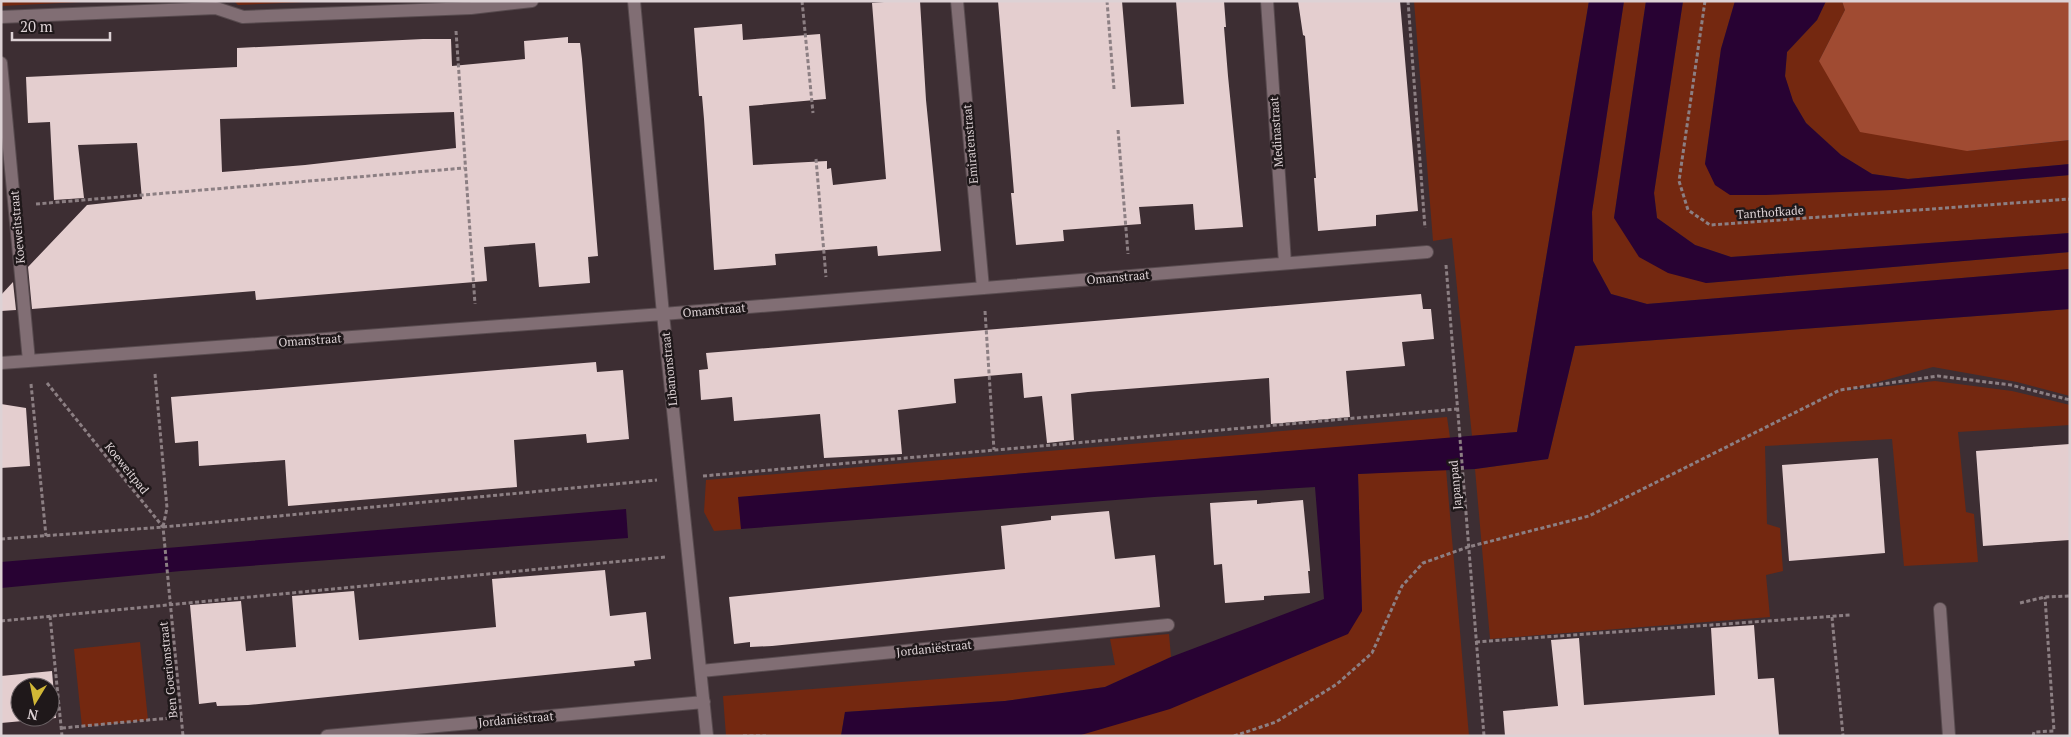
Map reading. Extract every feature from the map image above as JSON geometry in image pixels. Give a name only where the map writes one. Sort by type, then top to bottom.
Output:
[{"type":"street","points":[[1,17],[216,8],[243,16],[454,8],[532,1]]},
{"type":"street","name":"Libanonstraat","points":[[634,1],[663,314],[707,736]]},
{"type":"street","name":"Emiratenstraat","points":[[957,1],[983,288]]},
{"type":"street","name":"Medinastraat","points":[[1267,1],[1286,263]]},
{"type":"street","name":"Koeweitstraat","points":[[1,63],[29,361]]},
{"type":"street","name":"Omanstraat","points":[[1,363],[663,314],[1427,252]]},
{"type":"street","points":[[1940,609],[1949,736]]},
{"type":"street","name":"Jordaniëstraat","points":[[701,671],[1168,625]]},
{"type":"street","name":"Jordaniëstraat","points":[[327,736],[704,702]]},
{"type":"path","points":[[802,1],[813,113]]},
{"type":"path","points":[[1107,1],[1114,89]]},
{"type":"path","points":[[1408,1],[1427,252]]},
{"type":"path","name":"Tanthofkade","points":[[1705,1],[1679,181],[1688,210],[1710,225],[2070,199]]},
{"type":"path","points":[[454,8],[476,327]]},
{"type":"path","points":[[1118,130],[1130,276]]},
{"type":"path","points":[[816,159],[828,300]]},
{"type":"path","points":[[15,206],[464,168]]},
{"type":"path","name":"Japanpad","points":[[1427,252],[1444,251],[1484,736]]},
{"type":"path","points":[[983,288],[994,450]]},
{"type":"path","points":[[154,352],[167,508],[163,527],[170,603]]},
{"type":"path","points":[[29,361],[46,536]]},
{"type":"path","name":"Koeweitpad","points":[[29,361],[163,527]]},
{"type":"path","points":[[1234,736],[1276,722],[1337,684],[1372,653],[1402,586],[1423,563],[1468,547],[1589,516],[1840,390],[1938,376],[2011,385],[2070,400]]},
{"type":"path","points":[[1,539],[163,527],[680,478],[1457,409]]},
{"type":"path","points":[[1,621],[170,603],[688,554]]},
{"type":"path","points":[[2020,603],[2045,597],[2070,596]]},
{"type":"path","points":[[2033,736],[2034,732],[2054,731],[2045,597]]},
{"type":"path","name":"Ben Goerionstraat","points":[[170,603],[183,736]]},
{"type":"path","points":[[1476,642],[1850,615]]},
{"type":"path","points":[[50,616],[62,736]]},
{"type":"path","points":[[1832,617],[1843,736]]},
{"type":"path","points":[[62,728],[181,717]]},
{"type":"path","points":[[744,736],[766,736]]},
{"type":"shaded area","points":[[1,1],[100,1],[1,6]]},
{"type":"shaded area","points":[[234,1],[327,1],[238,5]]},
{"type":"shaded area","points":[[1414,1],[1589,1],[1517,432],[1472,436],[1452,238],[1433,241]]},
{"type":"shaded area","points":[[1589,1],[1624,1],[1592,212],[1593,261],[1611,294],[1647,304],[2070,269],[2070,309],[1575,346],[1548,459],[1475,469],[1358,474],[1362,611],[1348,634],[1170,709],[1081,735],[841,736],[845,712],[1005,701],[1105,687],[1171,657],[1324,599],[1315,487],[1154,497],[741,529],[738,497],[1517,432]]},
{"type":"shaded area","points":[[1624,1],[1646,1],[1614,218],[1706,283],[2070,252],[2070,269],[1647,304],[1611,294],[1593,261],[1592,212]]},
{"type":"shaded area","points":[[1646,1],[1683,1],[1654,193],[1657,218],[1695,245],[1731,257],[2070,233],[2070,252],[1706,283],[1668,273],[1639,257],[1614,218]]},
{"type":"shaded area","points":[[1683,1],[1735,1],[1721,49],[1705,164],[1892,190],[2070,175],[2070,233],[1731,257],[1695,245],[1657,218],[1654,193]]},
{"type":"shaded area","points":[[1735,1],[1826,1],[1817,20],[1787,52],[1785,76],[1793,101],[1806,123],[1841,155],[1872,174],[1908,179],[2070,164],[2070,175],[1892,190],[1730,195],[1715,185],[1705,164],[1721,49]]},
{"type":"shaded area","points":[[1826,1],[1842,1],[1845,10],[1819,61],[1967,151],[2070,140],[2070,164],[1908,179],[1872,174],[1841,155],[1806,123],[1793,101],[1785,77],[1787,52],[1817,20]]},
{"type":"shaded area","points":[[1842,1],[2070,1],[2070,140],[1967,151],[1860,132],[1819,61],[1845,10]]},
{"type":"shaded area","points":[[2070,309],[2070,396],[2017,382],[1933,367],[1845,391],[1935,381],[2012,391],[2070,405],[2070,425],[1958,432],[1966,512],[1974,514],[1978,562],[1904,566],[1892,439],[1765,446],[1767,524],[1780,528],[1783,571],[1766,575],[1770,617],[1490,639],[1475,469],[1548,459],[1575,346]]},
{"type":"shaded area","points":[[1447,417],[1450,438],[739,497],[741,529],[714,531],[704,512],[706,480]]},
{"type":"shaded area","points":[[1446,469],[1469,736],[1075,736],[1362,611],[1358,474]]},
{"type":"shaded area","points":[[626,509],[628,538],[181,571],[1,588],[1,562]]},
{"type":"shaded area","points":[[1169,634],[1171,657],[1105,687],[1005,701],[845,712],[841,736],[726,736],[723,696],[1115,665],[1110,639]]},
{"type":"shaded area","points":[[140,642],[148,720],[82,727],[74,649]]},
{"type":"building","points":[[920,1],[926,100],[941,251],[878,256],[877,246],[775,254],[776,265],[714,270],[704,119],[702,96],[699,96],[694,28],[742,24],[743,40],[820,34],[826,99],[749,106],[753,165],[827,161],[827,169],[831,168],[833,185],[886,179],[872,3]]},
{"type":"building","points":[[998,1],[1122,1],[1131,107],[1184,104],[1176,1],[1224,1],[1228,76],[1243,227],[1195,230],[1193,204],[1139,207],[1141,224],[1063,230],[1064,241],[1016,245],[1011,193],[1014,193]]},
{"type":"building","points":[[1298,1],[1400,1],[1418,211],[1376,215],[1376,226],[1318,231],[1314,178],[1316,178],[1305,36],[1303,35]]},
{"type":"building","points":[[568,37],[568,43],[580,43],[598,256],[588,257],[590,283],[539,287],[535,243],[484,247],[487,281],[256,300],[255,291],[32,309],[28,267],[87,205],[142,199],[137,143],[78,145],[84,198],[54,200],[50,122],[28,123],[26,77],[237,67],[237,48],[423,39],[451,39],[452,66],[525,59],[524,41]],"holes":[[[454,112],[456,148],[305,165],[222,172],[220,119]]]},
{"type":"building","points":[[13,282],[16,310],[1,311],[1,295]]},
{"type":"building","points":[[1421,294],[1423,309],[1431,309],[1434,339],[1402,342],[1405,366],[1346,371],[1350,417],[1271,424],[1269,378],[1088,392],[1071,394],[1074,440],[1047,443],[1042,396],[1024,398],[1022,373],[954,379],[956,403],[898,410],[902,454],[824,458],[820,414],[734,421],[732,397],[701,400],[699,370],[708,369],[706,353]]},
{"type":"building","points":[[596,362],[597,372],[623,370],[629,439],[587,443],[586,434],[514,440],[517,487],[288,506],[285,460],[199,466],[198,441],[175,443],[171,397]]},
{"type":"building","points":[[1,404],[26,408],[30,466],[1,468]]},
{"type":"building","points":[[2070,444],[2070,540],[1983,546],[1976,451]]},
{"type":"building","points":[[1878,458],[1885,553],[1789,561],[1782,465]]},
{"type":"building","points":[[1257,500],[1257,504],[1303,500],[1310,571],[1308,571],[1310,593],[1264,596],[1264,600],[1225,603],[1222,564],[1214,565],[1210,503]]},
{"type":"building","points":[[1109,511],[1115,559],[1155,555],[1160,607],[772,646],[750,647],[750,642],[734,644],[729,597],[1005,569],[1001,526],[1051,520],[1051,516]]},
{"type":"building","points":[[605,570],[610,616],[646,612],[651,659],[634,661],[635,666],[248,705],[217,706],[216,702],[199,704],[190,605],[241,601],[246,651],[296,647],[292,596],[354,591],[359,640],[496,627],[492,579]]},
{"type":"building","points":[[1754,625],[1758,679],[1774,678],[1779,736],[1505,736],[1503,711],[1558,706],[1551,640],[1579,638],[1584,705],[1715,695],[1711,628]]},
{"type":"building","points":[[52,671],[53,677],[10,677],[10,722],[1,723],[1,676]]}]
